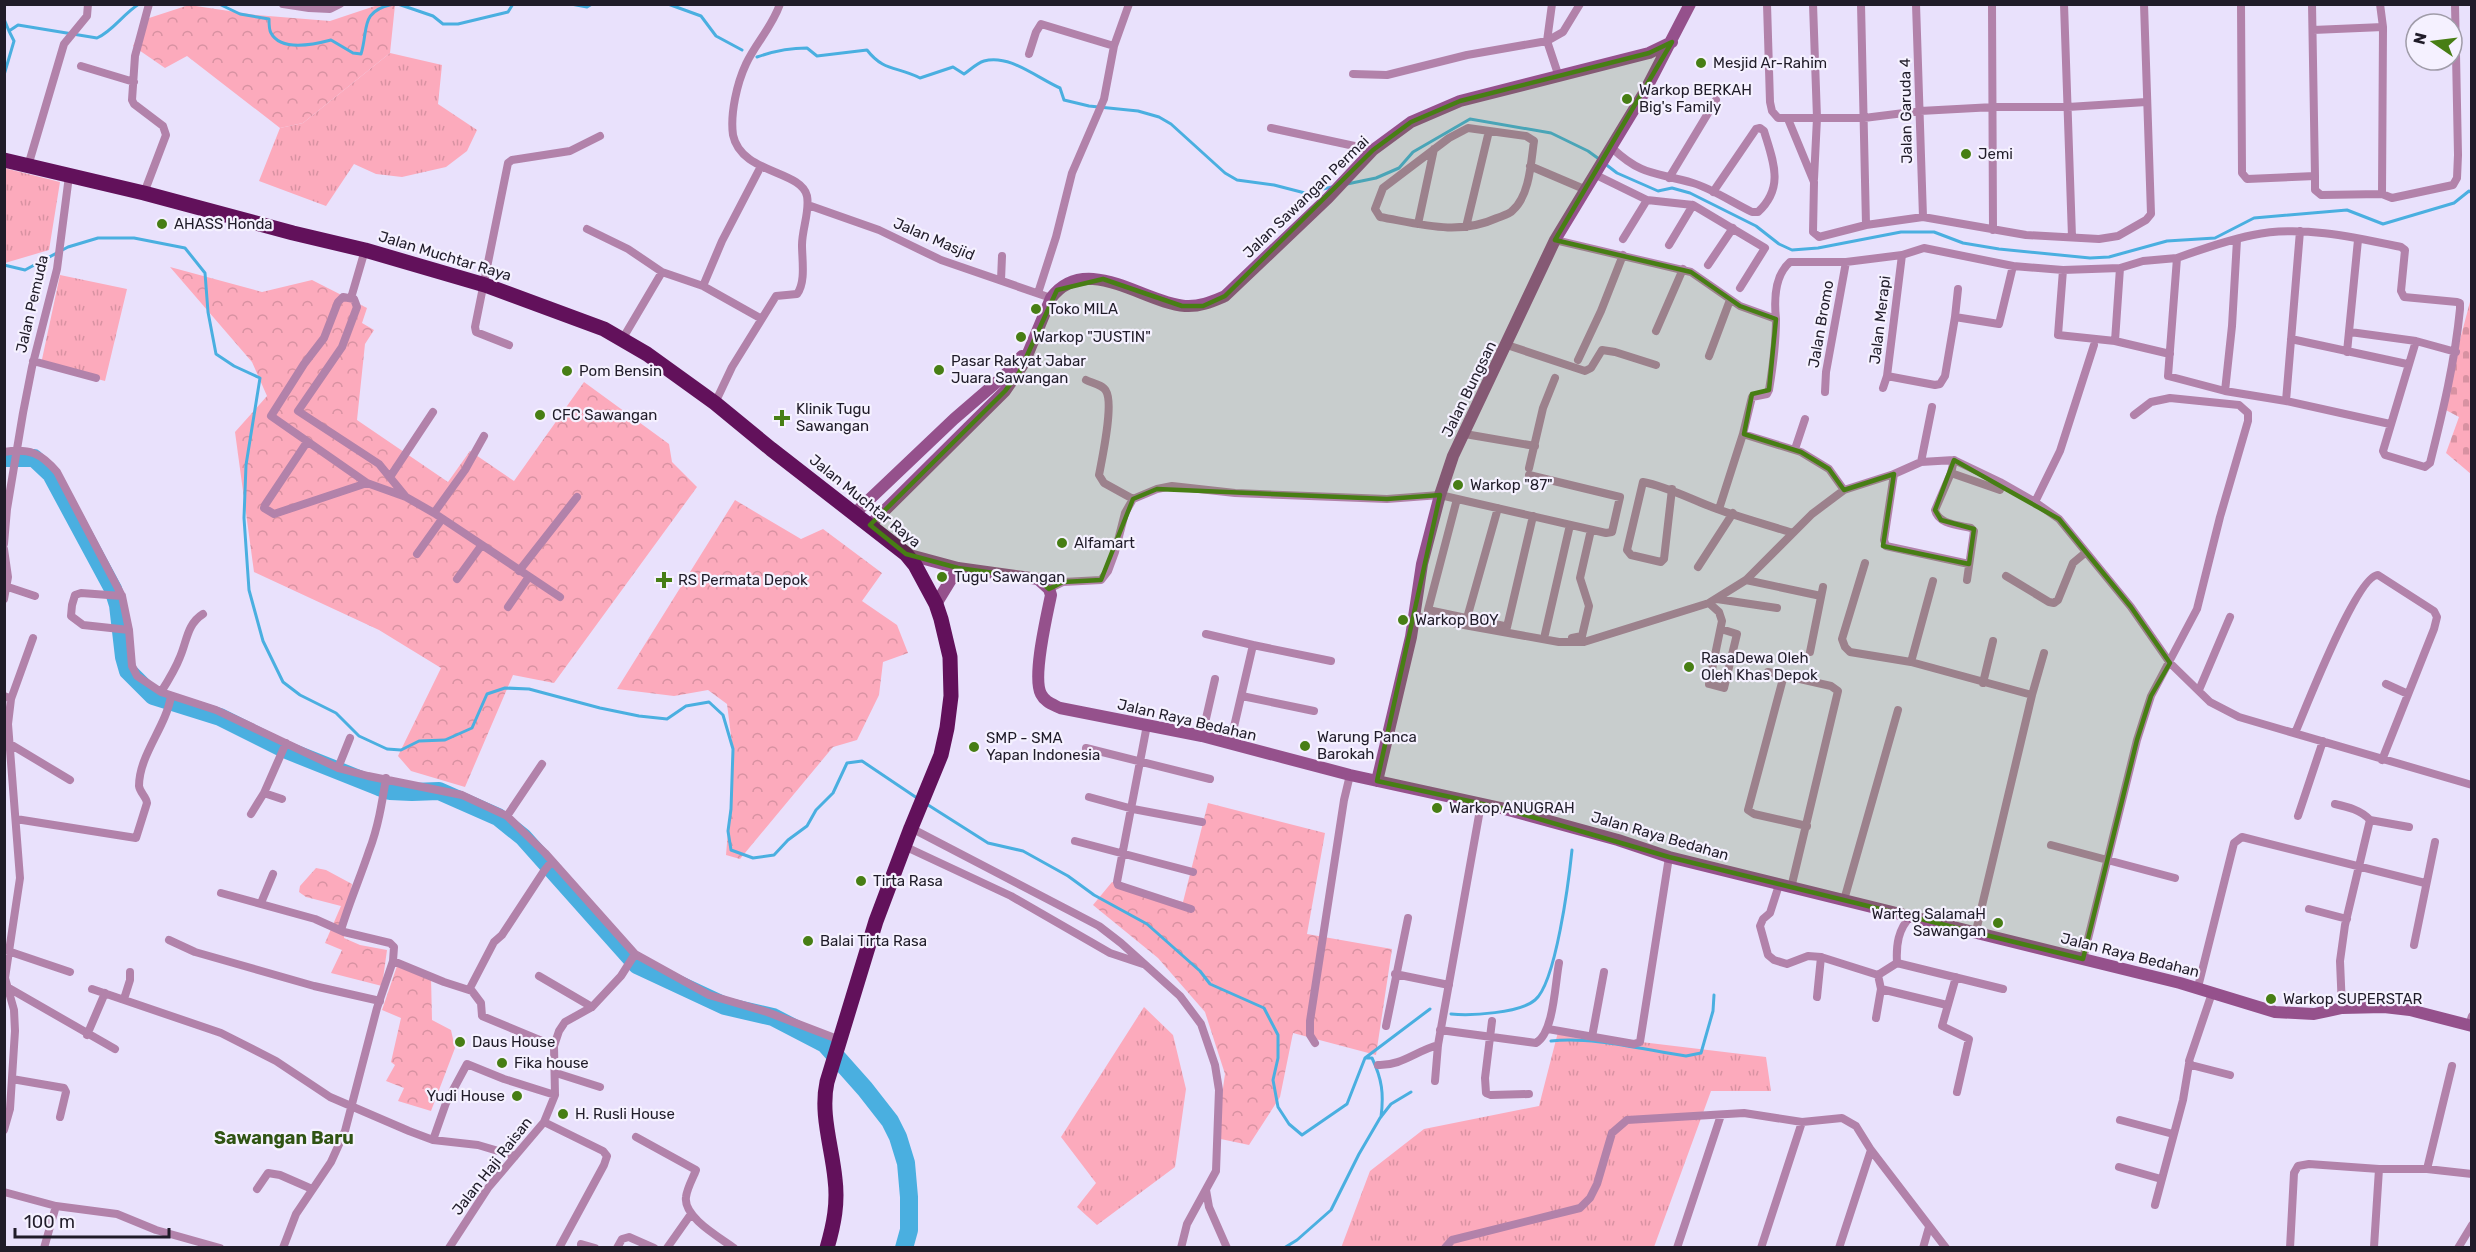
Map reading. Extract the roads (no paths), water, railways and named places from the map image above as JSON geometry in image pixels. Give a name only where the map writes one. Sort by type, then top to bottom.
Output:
[{"type":"highway","name":"Jalan Muchtar Raya","points":[[4,160],[144,193],[284,231],[365,250],[485,285],[623,338],[715,403],[906,554],[915,565],[936,604],[950,657],[951,696],[947,728],[941,755],[903,846],[862,963],[825,1092],[836,1205],[827,1248]]},
{"type":"street","points":[[28,166],[64,44],[87,16],[88,4]]},
{"type":"street","points":[[283,4],[330,9],[340,4]]},
{"type":"street","points":[[715,403],[760,318],[776,296],[797,294],[801,290],[802,234],[808,205],[804,188],[799,183],[760,168],[740,150],[734,136],[735,108],[746,63],[775,20],[780,4]]},
{"type":"street","points":[[870,525],[933,462],[1009,378],[1030,346],[1045,296],[1056,237],[1072,173],[1104,99],[1114,46],[1130,4]]},
{"type":"street","points":[[1552,4],[1547,41],[1559,77]]},
{"type":"street","points":[[1353,74],[1387,75],[1467,55],[1547,41],[1563,32],[1580,4]]},
{"type":"street","name":"Jalan Bungsan","points":[[1377,781],[1414,616],[1422,564],[1453,456],[1555,240],[1672,42],[1690,4]]},
{"type":"street","points":[[1767,4],[1770,102],[1778,118],[1864,118],[1920,111],[1994,107],[2068,107],[2146,102]]},
{"type":"street","points":[[1813,4],[1817,118],[1811,225],[1815,235],[1825,237],[1866,225],[1923,217],[2047,238],[2099,239],[2118,236],[2146,220],[2151,214],[2144,4]]},
{"type":"street","points":[[1861,4],[1866,225]]},
{"type":"street","name":"Jalan Garuda 4","points":[[1917,4],[1923,217]]},
{"type":"street","points":[[1992,4],[1993,230]]},
{"type":"street","points":[[2064,4],[2072,237]]},
{"type":"street","points":[[2241,4],[2243,177],[2247,179],[2315,176]]},
{"type":"street","points":[[2312,4],[2315,190],[2321,195],[2382,194],[2392,198],[2451,187],[2456,182],[2458,155],[2454,4]]},
{"type":"street","points":[[2380,4],[2383,27],[2382,194]]},
{"type":"street","points":[[144,193],[166,135],[165,129],[134,104],[132,93],[135,56],[148,8]]},
{"type":"street","points":[[1029,54],[1041,24],[1114,46]]},
{"type":"street","points":[[2313,30],[2383,27]]},
{"type":"street","name":"Jalan Sawangan Permai","points":[[1045,296],[1066,285],[1103,279],[1182,306],[1203,306],[1225,296],[1328,198],[1373,150],[1411,122],[1460,101],[1510,86],[1559,77],[1649,53],[1672,42]]},
{"type":"street","points":[[81,66],[134,82]]},
{"type":"street","points":[[1669,178],[1716,100]]},
{"type":"street","points":[[1788,118],[1814,182]]},
{"type":"street","points":[[1271,128],[1373,150]]},
{"type":"street","points":[[1468,128],[1489,131],[1526,136],[1534,141],[1523,195],[1513,210],[1482,225],[1466,227],[1440,228],[1380,217],[1375,209],[1383,188],[1449,138],[1468,128]]},
{"type":"street","points":[[1609,152],[1638,169],[1693,183],[1752,212],[1758,212],[1776,179],[1776,171],[1764,131],[1756,129],[1713,192]]},
{"type":"street","points":[[1466,227],[1489,131]]},
{"type":"street","points":[[508,345],[476,332],[508,163],[512,160],[570,151],[600,136]]},
{"type":"street","points":[[1418,224],[1434,149]]},
{"type":"street","points":[[1530,166],[1584,189]]},
{"type":"street","points":[[703,286],[722,241],[760,168]]},
{"type":"street","points":[[1596,171],[1647,200],[1693,206],[1765,248],[1740,288]]},
{"type":"street","name":"Jalan Pemuda","points":[[4,544],[7,509],[33,361],[57,269],[69,176]]},
{"type":"street","points":[[1623,239],[1647,200]]},
{"type":"street","name":"Jalan Masjid","points":[[808,205],[879,230],[941,260],[1045,296]]},
{"type":"street","points":[[1669,245],[1693,206]]},
{"type":"street","points":[[1708,265],[1733,228]]},
{"type":"street","points":[[587,229],[628,249],[662,272],[703,286],[760,318]]},
{"type":"street","points":[[2286,400],[2300,231]]},
{"type":"street","points":[[1719,509],[1743,434],[1752,397],[1767,394],[1769,390],[1775,350],[1777,289],[1783,270],[1790,262],[1846,262],[1902,255],[1924,248],[2013,266],[2063,270],[2120,268],[2143,261],[2177,258],[2254,235],[2300,231],[2320,232],[2401,247],[2405,250],[2401,291],[2404,297],[2460,303],[2456,352],[2428,465],[2425,466],[2384,454],[2390,424],[2416,340]]},
{"type":"street","points":[[1555,240],[1683,269],[1691,272],[1730,300],[1756,313],[1776,319]]},
{"type":"street","points":[[2224,391],[2232,326],[2237,240]]},
{"type":"street","points":[[2347,352],[2358,240]]},
{"type":"street","points":[[351,298],[365,250]]},
{"type":"street","points":[[1578,360],[1601,311],[1623,255]]},
{"type":"street","name":"Jalan Merapi","points":[[1883,388],[1887,376],[1902,255]]},
{"type":"street","points":[[1001,280],[1002,256]]},
{"type":"street","points":[[2177,258],[2168,376],[2224,391],[2286,400],[2390,424]]},
{"type":"street","name":"Jalan Bromo","points":[[1825,392],[1826,372],[1846,262]]},
{"type":"street","points":[[1955,317],[1999,324],[2013,266]]},
{"type":"street","points":[[2115,341],[2120,268]]},
{"type":"street","points":[[1656,331],[1683,269]]},
{"type":"street","points":[[2063,270],[2057,334],[2115,341],[2170,354]]},
{"type":"street","points":[[623,338],[662,272]]},
{"type":"street","points":[[1887,376],[1940,384],[1945,376],[1958,289]]},
{"type":"street","points":[[406,497],[379,464],[298,411],[345,339],[357,307],[356,301],[343,297],[338,302],[324,338],[304,364],[271,416],[367,483],[406,497],[434,513],[519,572],[560,597]]},
{"type":"street","points":[[1709,356],[1730,300]]},
{"type":"street","points":[[2350,332],[2416,340],[2456,352]]},
{"type":"street","points":[[2291,339],[2407,364]]},
{"type":"street","points":[[1507,345],[1585,371],[1591,368],[1602,350],[1656,365]]},
{"type":"street","points":[[2036,502],[2060,451],[2094,345]]},
{"type":"street","points":[[33,361],[96,378]]},
{"type":"street","points":[[854,514],[922,449],[1009,378]]},
{"type":"street","points":[[906,554],[958,568],[1038,579],[1049,589],[1063,582],[1101,580],[1108,571],[1125,513],[1132,499],[1172,486],[1235,493],[1387,499],[1440,495],[1591,530],[1612,532],[1620,497],[1529,471],[1543,408],[1556,378]]},
{"type":"street","points":[[1086,380],[1103,387],[1108,394],[1107,432],[1099,475],[1104,483],[1132,499]]},
{"type":"street","points":[[2083,959],[2137,740],[2151,696],[2188,630],[2199,602],[2220,517],[2247,428],[2248,413],[2239,405],[2170,398],[2151,402],[2134,415]]},
{"type":"street","points":[[1921,462],[1932,407]]},
{"type":"street","points":[[390,477],[433,412]]},
{"type":"street","points":[[1795,449],[1805,419]]},
{"type":"street","points":[[1465,434],[1534,446]]},
{"type":"street","points":[[1743,434],[1795,449],[1829,470],[1844,490]]},
{"type":"street","points":[[434,513],[465,470],[484,436]]},
{"type":"street","points":[[308,442],[265,505],[264,508],[269,512],[274,514],[367,483]]},
{"type":"street","points":[[922,449],[933,462]]},
{"type":"street","points":[[4,452],[35,452],[41,455],[57,472],[118,596],[122,629],[134,671],[161,692],[170,697],[216,710],[284,747],[338,768],[385,781],[462,795],[507,816],[634,955],[709,995],[767,1012],[839,1044]]},
{"type":"street","points":[[1954,460],[1951,473],[1935,510],[1936,516],[1941,520],[1971,528],[1974,531],[1967,580]]},
{"type":"street","points":[[1414,616],[1575,643],[1609,635],[1712,601],[1746,580],[1824,502],[1844,490],[1894,474],[1921,462],[1954,460],[2036,502],[2059,519],[2131,607],[2170,663],[2210,702],[2239,717],[2472,785]]},
{"type":"street","points":[[1951,473],[2000,490]]},
{"type":"street","points":[[1894,474],[1884,540],[1886,546],[1969,564]]},
{"type":"street","points":[[1672,489],[1664,559],[1662,562],[1656,562],[1631,555],[1627,550],[1643,482],[1672,489],[1719,509],[1793,533]]},
{"type":"street","points":[[519,572],[577,497]]},
{"type":"street","points":[[1457,499],[1427,609],[1545,634],[1577,638],[1582,636],[1589,606],[1580,578],[1591,530]]},
{"type":"street","points":[[1467,618],[1498,508]]},
{"type":"street","points":[[1698,567],[1733,513]]},
{"type":"street","points":[[1507,627],[1533,516]]},
{"type":"street","points":[[417,554],[442,519]]},
{"type":"street","points":[[1545,634],[1570,525]]},
{"type":"street","points":[[457,579],[481,546]]},
{"type":"street","points":[[4,549],[8,587],[4,599]]},
{"type":"street","points":[[2006,576],[2054,603],[2058,600],[2073,563],[2085,553]]},
{"type":"street","points":[[1864,563],[1842,639],[1850,652],[1911,662],[2032,695]]},
{"type":"street","points":[[936,604],[958,568]]},
{"type":"street","points":[[2295,734],[2333,643],[2354,602],[2373,575],[2379,574],[2428,606],[2437,616],[2434,629],[2382,760]]},
{"type":"street","points":[[507,607],[528,578]]},
{"type":"street","points":[[1746,580],[1822,592],[1810,652]]},
{"type":"street","points":[[1911,662],[1934,581]]},
{"type":"street","points":[[8,587],[35,596]]},
{"type":"street","name":"Jalan Raya Bedahan","points":[[1049,589],[1051,595],[1038,686],[1042,696],[1060,708],[1202,736],[1350,776],[1481,804],[1785,887],[1976,931],[2198,987],[2275,1012],[2314,1014],[2365,1006],[2410,1010],[2471,1022]]},
{"type":"street","points":[[118,596],[81,593],[75,595],[71,616],[83,625],[122,629]]},
{"type":"street","points":[[1712,601],[1777,608]]},
{"type":"street","points":[[1712,601],[1722,621],[1709,683],[1724,688],[1737,634],[1721,629]]},
{"type":"street","points":[[161,692],[181,655],[190,629],[196,619],[203,614]]},
{"type":"street","points":[[2199,690],[2230,617]]},
{"type":"street","points":[[1206,634],[1331,661]]},
{"type":"street","points":[[4,1130],[12,1078],[15,1031],[14,1010],[5,978],[7,951],[20,878],[16,819],[8,770],[10,744],[8,698],[33,638]]},
{"type":"street","points":[[1983,683],[1993,640]]},
{"type":"street","points":[[1230,744],[1253,645]]},
{"type":"street","points":[[1976,931],[2044,653]]},
{"type":"street","points":[[1768,672],[1831,686],[1838,691],[1807,826],[1785,887],[1760,926],[1768,955],[1774,960],[1787,964],[1808,956],[1821,957],[1878,975],[1897,963],[2003,989]]},
{"type":"street","points":[[1784,675],[1748,810],[1754,814],[1807,826]]},
{"type":"street","points":[[1202,736],[1215,679]]},
{"type":"street","points":[[2386,684],[2408,694]]},
{"type":"street","points":[[1242,696],[1314,711]]},
{"type":"street","points":[[16,819],[136,838],[147,803],[139,786],[142,770],[168,710],[170,697]]},
{"type":"street","points":[[1844,900],[1898,710]]},
{"type":"street","points":[[1147,725],[1132,809],[1116,879],[1119,885],[1191,909]]},
{"type":"street","points":[[338,768],[350,738]]},
{"type":"street","points":[[2298,816],[2323,741]]},
{"type":"street","points":[[10,744],[70,780]]},
{"type":"street","points":[[251,814],[264,793],[284,747]]},
{"type":"street","points":[[1086,748],[1210,780]]},
{"type":"street","points":[[507,816],[542,764]]},
{"type":"street","points":[[1315,1043],[1310,1035],[1310,1021],[1344,800],[1350,776]]},
{"type":"street","points":[[341,930],[352,893],[370,850],[380,816],[385,781]]},
{"type":"street","points":[[264,793],[282,799]]},
{"type":"street","points":[[1089,797],[1132,809],[1202,822]]},
{"type":"street","points":[[1435,1081],[1440,1030],[1481,804]]},
{"type":"street","points":[[2335,804],[2350,807],[2370,820],[2409,826]]},
{"type":"street","points":[[2342,1008],[2340,961],[2347,918],[2370,820]]},
{"type":"street","points":[[913,822],[1099,926],[1180,996],[1201,1024],[1215,1065],[1219,1090],[1216,1171],[1187,1224],[1181,1248]]},
{"type":"street","points":[[2198,987],[2234,843],[2238,838],[2242,837],[2425,883]]},
{"type":"street","points":[[1075,842],[1193,872]]},
{"type":"street","points":[[2414,945],[2435,842]]},
{"type":"street","points":[[2050,845],[2175,879]]},
{"type":"street","points":[[903,846],[1011,896],[1110,953],[1143,964]]},
{"type":"street","points":[[1548,1029],[1634,1044],[1640,1042],[1669,857]]},
{"type":"street","points":[[469,990],[494,942],[502,935],[549,864]]},
{"type":"street","points":[[261,903],[273,874]]},
{"type":"street","points":[[221,893],[315,919],[341,930],[390,943],[394,947],[393,961],[353,1107],[338,1149],[296,1214],[283,1248]]},
{"type":"street","points":[[2309,909],[2347,918]]},
{"type":"street","points":[[1897,963],[1898,940],[1905,922],[1911,916]]},
{"type":"street","points":[[1386,1026],[1408,918]]},
{"type":"street","points":[[169,940],[195,952],[380,1002]]},
{"type":"street","points":[[7,951],[70,972]]},
{"type":"street","points":[[393,961],[469,990],[478,996],[482,1016],[554,1046],[565,1022],[592,1007],[621,976],[634,955]]},
{"type":"street","points":[[1817,997],[1821,957]]},
{"type":"street","points":[[1440,1030],[1536,1043],[1543,1039],[1548,1029],[1559,963]]},
{"type":"street","points":[[124,999],[130,972]]},
{"type":"street","points":[[1592,1037],[1604,972]]},
{"type":"street","points":[[1395,974],[1449,985]]},
{"type":"street","points":[[1876,1018],[1881,989],[1878,975]]},
{"type":"street","points":[[539,976],[592,1007]]},
{"type":"street","points":[[1956,977],[1942,1028],[1969,1039],[1957,1092]]},
{"type":"street","points":[[7,987],[87,1035],[115,1048]]},
{"type":"street","points":[[93,989],[221,1033],[276,1060],[330,1097],[433,1140],[478,1145],[515,1156]]},
{"type":"street","points":[[1881,989],[1947,1005]]},
{"type":"street","points":[[87,1035],[105,993]]},
{"type":"street","points":[[2155,1205],[2183,1100],[2189,1058],[2212,993]]},
{"type":"street","points":[[1492,1021],[1488,1038],[1486,1093],[1491,1095],[1529,1094]]},
{"type":"street","points":[[1378,1065],[1403,1062],[1426,1048],[1438,1045]]},
{"type":"street","name":"Jalan Haji Raisan","points":[[449,1248],[477,1202],[544,1122],[555,1095],[554,1046]]},
{"type":"street","points":[[433,1140],[446,1103],[467,1064],[504,1079],[555,1095]]},
{"type":"street","points":[[2189,1064],[2230,1075]]},
{"type":"street","points":[[2427,1169],[2452,1066]]},
{"type":"street","points":[[556,1073],[600,1087]]},
{"type":"street","points":[[12,1078],[64,1088],[66,1092],[60,1117]]},
{"type":"street","points":[[1445,1248],[1452,1240],[1580,1208],[1590,1198],[1597,1184],[1612,1133],[1627,1120],[1744,1113],[1802,1122],[1842,1118],[1856,1125],[1870,1150],[1946,1248]]},
{"type":"street","points":[[1677,1248],[1721,1115]]},
{"type":"street","points":[[2120,1120],[2173,1134]]},
{"type":"street","points":[[544,1122],[603,1151],[607,1156],[559,1248]]},
{"type":"street","points":[[1761,1248],[1802,1122]]},
{"type":"street","points":[[636,1137],[696,1170],[686,1195],[687,1209],[706,1228],[734,1248]]},
{"type":"street","points":[[1839,1248],[1870,1150]]},
{"type":"street","points":[[2290,1248],[2294,1173],[2298,1166],[2309,1164],[2379,1169],[2427,1169],[2472,1174]]},
{"type":"street","points":[[2119,1167],[2161,1179]]},
{"type":"street","points":[[2374,1247],[2379,1169]]},
{"type":"street","points":[[257,1189],[268,1173],[280,1175],[312,1189]]},
{"type":"street","points":[[1206,1190],[1209,1207],[1227,1248]]},
{"type":"street","points":[[4,1192],[56,1206],[117,1214],[156,1230],[220,1248]]},
{"type":"street","points":[[44,1248],[56,1206]]},
{"type":"street","points":[[668,1248],[691,1214]]},
{"type":"street","points":[[2458,1248],[2469,1235],[2472,1226]]},
{"type":"street","points":[[1923,1248],[1929,1227]]},
{"type":"street","points":[[617,1248],[622,1239],[629,1237],[654,1248]]},
{"type":"street","points":[[581,1244],[595,1248]]},
{"type":"waterway","points":[[4,75],[14,41],[9,31],[18,25],[97,38],[139,4]]},
{"type":"waterway","points":[[219,4],[240,14],[269,19],[271,33],[282,43],[299,45],[331,40],[353,53],[361,54],[370,16],[382,7],[393,4]]},
{"type":"waterway","points":[[398,4],[433,16],[443,24],[458,24],[508,12],[513,4]]},
{"type":"waterway","points":[[571,4],[587,7],[592,4]]},
{"type":"waterway","points":[[668,4],[701,16],[716,36],[742,50]]},
{"type":"waterway","points":[[4,19],[9,31]]},
{"type":"waterway","points":[[757,57],[782,50],[801,48],[807,48],[817,56],[867,50],[879,62],[920,78],[953,67],[964,74],[984,61],[1004,61],[1023,68],[1060,88],[1064,100],[1089,106],[1138,111],[1159,117],[1171,124],[1225,173],[1237,180],[1274,185],[1305,193],[1332,187]]},
{"type":"waterway","points":[[1347,184],[1376,178],[1399,168],[1413,152],[1470,119],[1551,133],[1599,159]]},
{"type":"waterway","points":[[1604,163],[1617,173],[1658,191],[1672,188],[1690,193],[1756,226],[1779,244],[1792,250],[1818,248],[1901,232],[1934,232],[1963,243],[1999,249],[2090,258],[2109,257],[2167,241],[2215,238],[2254,218],[2347,210],[2383,224],[2454,203],[2469,191],[2472,193]]},
{"type":"waterway","points":[[4,265],[25,270],[68,247],[98,238],[134,238],[185,248],[205,273],[208,312],[216,354],[234,366],[260,378],[246,465],[244,518],[249,590],[263,641],[283,682],[300,695],[336,713],[359,736],[387,749],[401,750],[419,741],[445,740],[472,728],[487,694],[505,688],[529,689],[600,708],[667,719],[686,706],[709,702],[723,715],[733,749],[728,831],[731,850],[753,858],[774,855],[788,840],[807,826],[816,810],[833,793],[847,763],[862,761],[917,798]]},
{"type":"waterway","points":[[4,458],[34,458],[51,474],[113,589],[118,605],[124,657],[128,671],[153,696],[220,717],[284,749],[390,791],[439,791],[498,817],[523,837],[637,965],[725,1006],[773,1017],[825,1044],[865,1089],[890,1121],[898,1137],[906,1163],[909,1197],[909,1230],[904,1248]]},
{"type":"waterway","points":[[925,803],[988,843],[1023,851],[1068,876],[1094,895],[1147,924],[1200,971],[1210,984],[1264,1008],[1278,1035],[1278,1058],[1273,1080],[1278,1107],[1289,1124],[1302,1135],[1347,1104],[1365,1058],[1430,1009]]},
{"type":"waterway","points":[[1451,1014],[1507,1011],[1535,1000],[1542,990],[1555,953],[1572,850]]},
{"type":"waterway","points":[[1551,1041],[1583,1040],[1686,1056],[1701,1053],[1713,1011],[1714,995]]},
{"type":"waterway","points":[[1367,1058],[1372,1058],[1380,1080],[1381,1117]]},
{"type":"waterway","points":[[1284,1248],[1297,1240],[1331,1210],[1380,1118],[1391,1104],[1411,1092]]},
{"type":"place","name":"Mesjid Ar-Rahim","points":[[1701,63]]},
{"type":"place","name":"Warkop BERKAH Big's Family","points":[[1627,99]]},
{"type":"place","name":"Jemi","points":[[1966,154]]},
{"type":"place","name":"AHASS Honda","points":[[162,224]]},
{"type":"place","name":"Toko MILA","points":[[1036,309]]},
{"type":"place","name":"Warkop \"JUSTIN\"","points":[[1021,337]]},
{"type":"place","name":"Pasar Rakyat Jabar Juara Sawangan","points":[[939,370]]},
{"type":"place","name":"Pom Bensin","points":[[567,371]]},
{"type":"place","name":"CFC Sawangan","points":[[540,415]]},
{"type":"place","name":"Klinik Tugu Sawangan","points":[[782,418]]},
{"type":"place","name":"Warkop \"87\"","points":[[1458,485]]},
{"type":"place","name":"Alfamart","points":[[1062,543]]},
{"type":"place","name":"Tugu Sawangan","points":[[942,577]]},
{"type":"place","name":"RS Permata Depok","points":[[664,580]]},
{"type":"place","name":"Warkop BOY","points":[[1403,620]]},
{"type":"place","name":"RasaDewa Oleh Oleh Khas Depok","points":[[1689,667]]},
{"type":"place","name":"Warung Panca Barokah","points":[[1305,746]]},
{"type":"place","name":"SMP - SMA Yapan Indonesia","points":[[974,747]]},
{"type":"place","name":"Warkop ANUGRAH","points":[[1437,808]]},
{"type":"place","name":"Tirta Rasa","points":[[861,881]]},
{"type":"place","name":"Warteg SalamaH Sawangan","points":[[1998,923]]},
{"type":"place","name":"Balai Tirta Rasa","points":[[808,941]]},
{"type":"place","name":"Warkop SUPERSTAR","points":[[2271,999]]},
{"type":"place","name":"Daus House","points":[[460,1042]]},
{"type":"place","name":"Fika house","points":[[502,1063]]},
{"type":"place","name":"Yudi House","points":[[517,1096]]},
{"type":"place","name":"H. Rusli House","points":[[563,1114]]},
{"type":"district","name":"Sawangan Baru","points":[[284,1138]]}]
